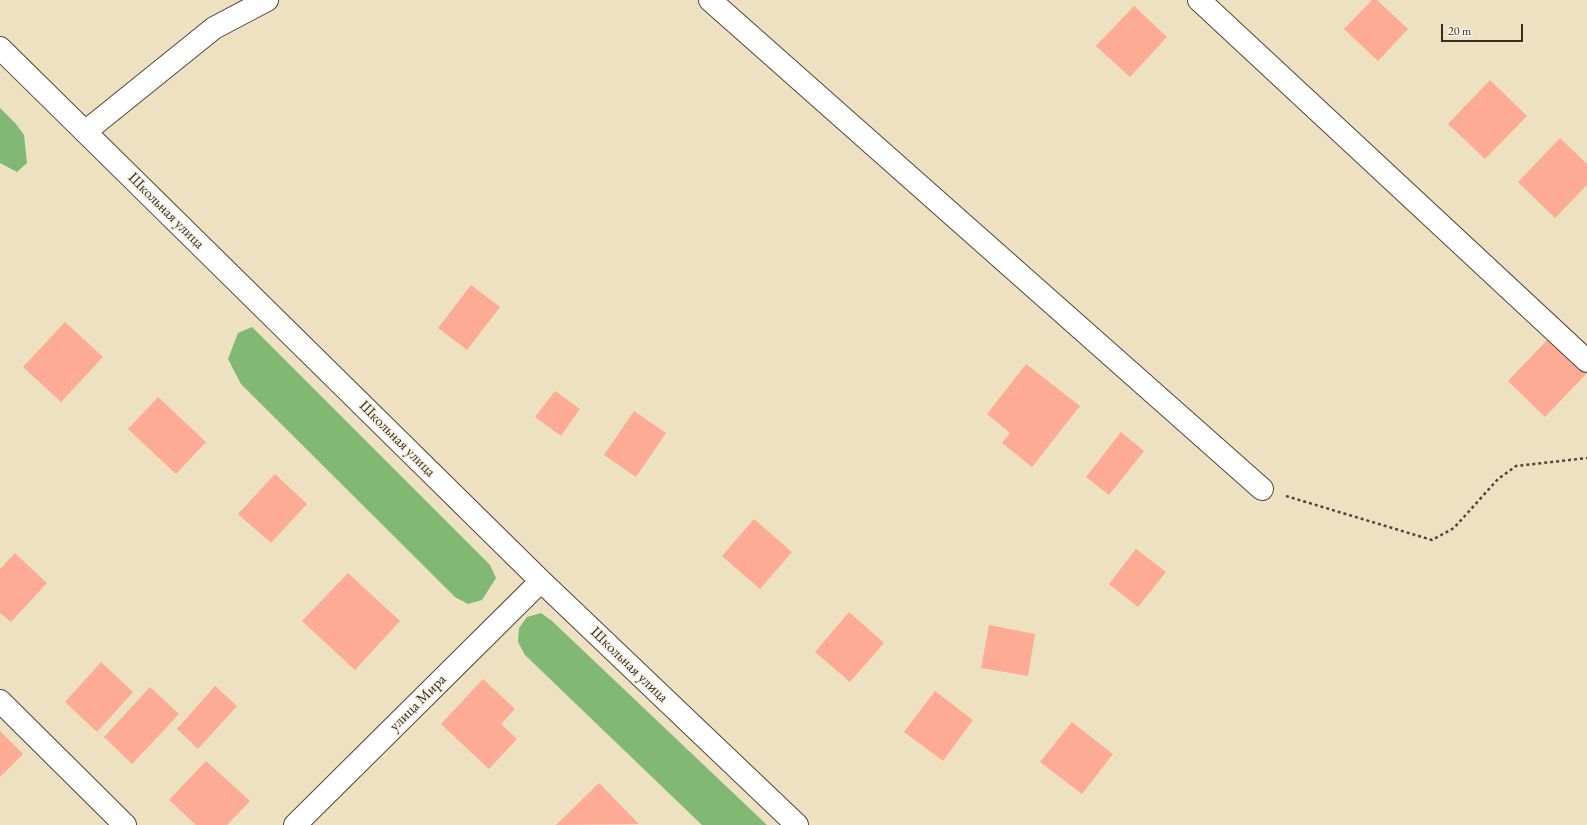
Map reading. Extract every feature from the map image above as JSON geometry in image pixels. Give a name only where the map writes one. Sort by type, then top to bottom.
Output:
[{"type":"street","points":[[85,132],[214,28],[267,0]]},
{"type":"street","points":[[710,0],[1262,489]]},
{"type":"street","points":[[1199,0],[1587,360]]},
{"type":"street","name":"Школьная улица","points":[[0,48],[541,581],[797,825]]},
{"type":"street","name":"улица Мира","points":[[295,825],[541,581]]},
{"type":"street","points":[[0,701],[125,825]]},
{"type":"path","points":[[1262,489],[1432,540],[1454,528],[1498,479],[1516,466],[1587,458]]},
{"type":"green space","points":[[0,108],[16,124],[24,135],[27,163],[17,172],[0,163]]},
{"type":"green space","points":[[252,327],[490,565],[496,578],[482,600],[468,604],[455,597],[241,384],[228,359],[238,333]]},
{"type":"green space","points":[[541,613],[552,621],[767,825],[702,825],[525,655],[518,642],[519,628],[527,617]]},
{"type":"building","points":[[1372,0],[1377,0],[1408,29],[1378,61],[1344,29]]},
{"type":"building","points":[[1134,6],[1167,37],[1130,77],[1096,46]]},
{"type":"building","points":[[1490,80],[1527,116],[1485,159],[1448,124]]},
{"type":"building","points":[[1560,138],[1587,164],[1587,185],[1555,218],[1518,182]]},
{"type":"building","points":[[471,285],[500,307],[467,350],[438,328]]},
{"type":"building","points":[[65,322],[103,357],[61,402],[23,367]]},
{"type":"building","points":[[1550,337],[1587,373],[1545,417],[1508,381]]},
{"type":"building","points":[[1026,364],[1080,406],[1032,467],[1002,443],[1010,433],[987,414]]},
{"type":"building","points":[[555,391],[580,409],[561,436],[535,417]]},
{"type":"building","points":[[158,397],[206,442],[176,474],[128,429]]},
{"type":"building","points":[[634,411],[666,433],[636,477],[604,455]]},
{"type":"building","points":[[1121,432],[1144,451],[1109,495],[1086,477]]},
{"type":"building","points":[[275,474],[307,504],[271,543],[238,514]]},
{"type":"building","points":[[754,519],[792,552],[760,589],[722,556]]},
{"type":"building","points":[[1136,549],[1166,572],[1138,607],[1109,584]]},
{"type":"building","points":[[15,553],[47,583],[11,622],[0,613],[0,569]]},
{"type":"building","points":[[348,573],[400,621],[355,670],[302,621]]},
{"type":"building","points":[[849,612],[884,643],[850,682],[815,652]]},
{"type":"building","points":[[989,625],[1035,634],[1028,676],[981,668]]},
{"type":"building","points":[[101,662],[133,692],[97,732],[65,702]]},
{"type":"building","points":[[483,679],[515,709],[501,724],[517,739],[489,769],[441,724]]},
{"type":"building","points":[[215,686],[237,706],[198,749],[177,729]]},
{"type":"building","points":[[150,687],[179,714],[132,764],[104,737]]},
{"type":"building","points":[[935,691],[973,720],[943,761],[904,732]]},
{"type":"building","points":[[1072,722],[1113,754],[1082,794],[1040,762]]},
{"type":"building","points":[[0,731],[23,754],[0,777]]},
{"type":"building","points":[[206,761],[250,801],[227,825],[196,825],[169,800]]},
{"type":"building","points":[[599,783],[639,824],[556,825]]}]
